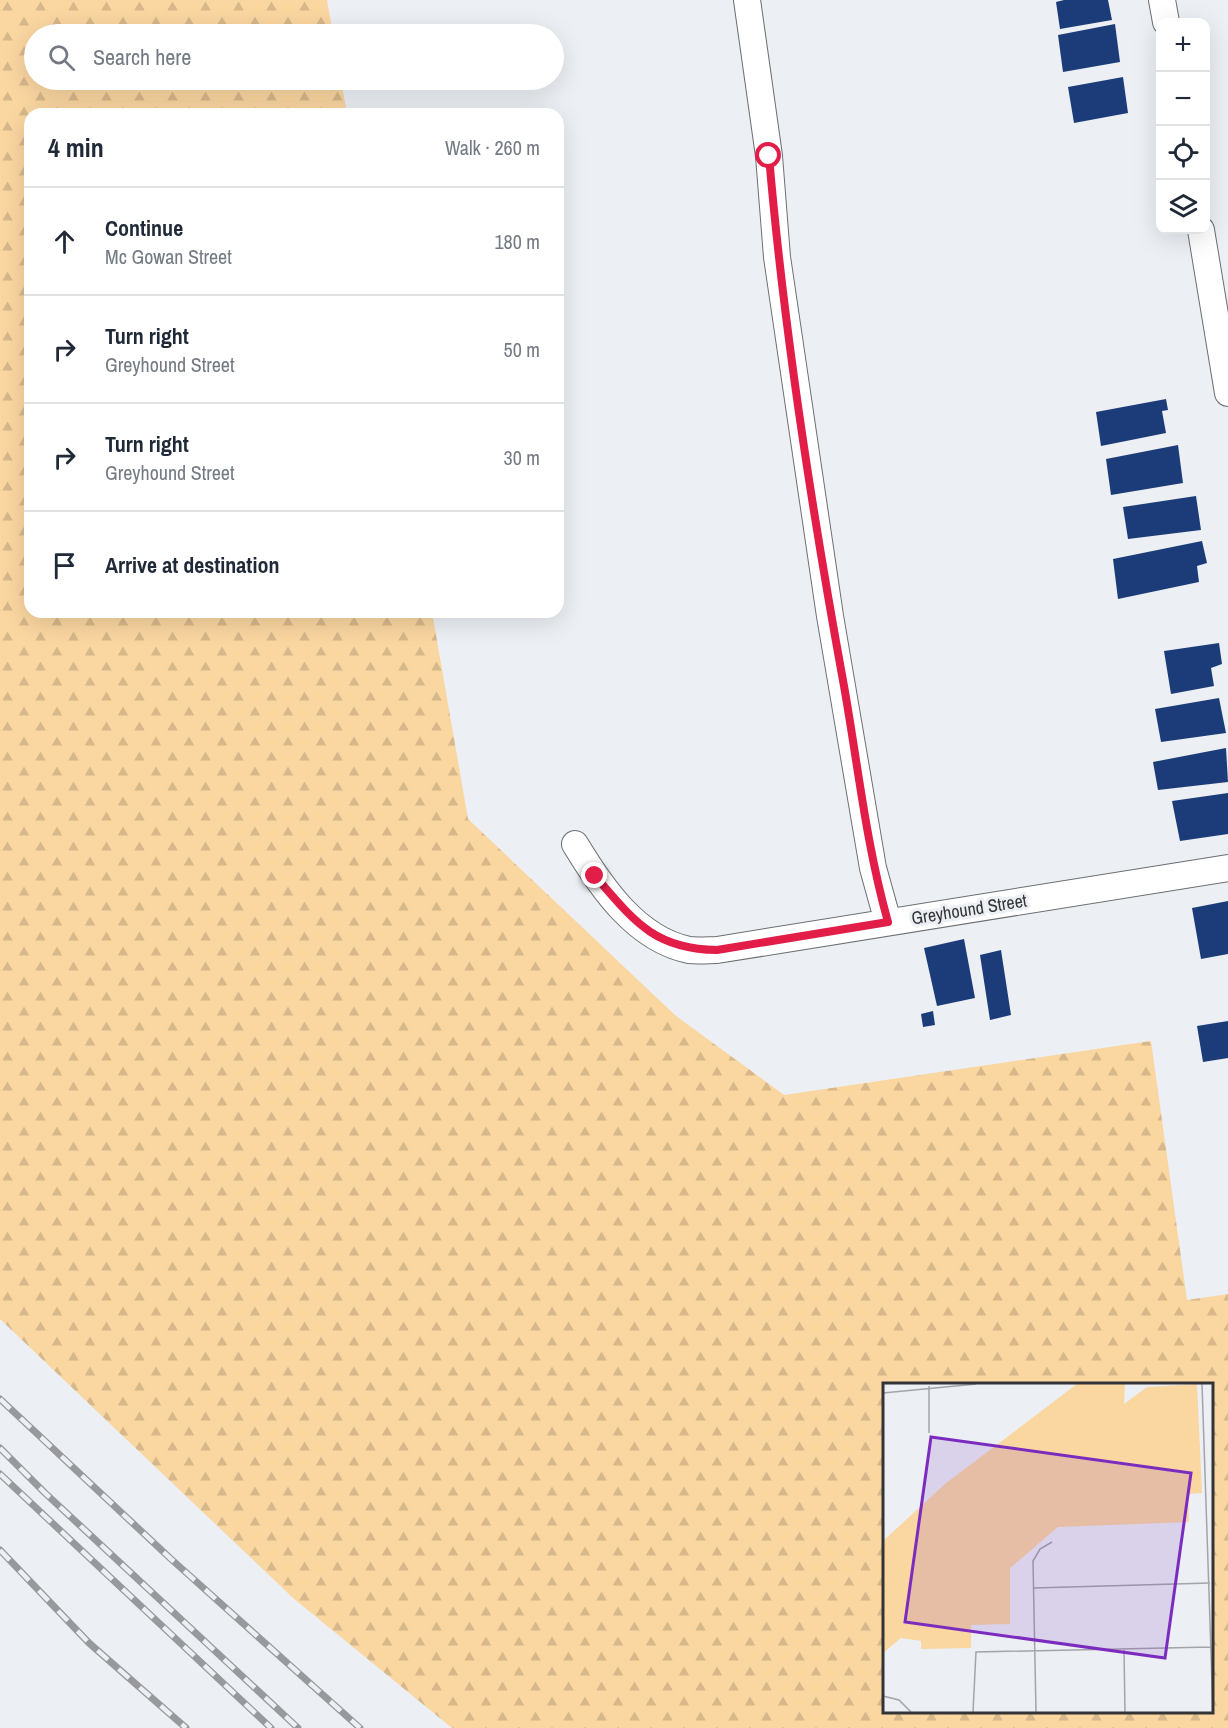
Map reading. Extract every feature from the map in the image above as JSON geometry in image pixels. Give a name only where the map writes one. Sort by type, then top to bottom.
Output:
[{"type":"street","points":[[747,0],[769,156],[777,257],[830,616],[873,868],[888,922]]},
{"type":"street","points":[[1162,0],[1165,18]]},
{"type":"street","points":[[1203,234],[1219,276],[1228,393]]},
{"type":"street","name":"Greyhound Street","points":[[575,844],[595,876],[632,919],[660,939],[690,950],[717,950],[1228,868]]},
{"type":"green space","points":[[0,0],[327,0],[331,24],[24,24],[24,90],[343,90],[346,108],[24,108],[24,618],[433,618],[468,819],[676,1016],[784,1095],[1151,1041],[1187,1300],[1228,1294],[1228,1728],[452,1728],[293,1598],[0,1319]]},
{"type":"building","points":[[1108,0],[1112,20],[1060,29],[1056,2]]},
{"type":"building","points":[[1115,24],[1120,62],[1063,72],[1058,35]]},
{"type":"building","points":[[1123,77],[1128,113],[1074,123],[1068,87]]},
{"type":"building","points":[[1166,399],[1168,410],[1162,411],[1166,433],[1101,446],[1096,412]]},
{"type":"building","points":[[1178,445],[1183,483],[1111,495],[1106,459]]},
{"type":"building","points":[[1196,496],[1201,530],[1128,539],[1123,507]]},
{"type":"building","points":[[1202,541],[1207,563],[1197,566],[1199,582],[1118,599],[1113,559]]},
{"type":"building","points":[[1219,643],[1222,664],[1211,668],[1214,686],[1171,694],[1164,651]]},
{"type":"building","points":[[1219,698],[1226,733],[1161,742],[1155,709]]},
{"type":"building","points":[[1226,748],[1228,782],[1158,790],[1153,762]]},
{"type":"building","points":[[1228,793],[1228,834],[1180,841],[1172,801]]},
{"type":"building","points":[[1228,901],[1228,954],[1201,959],[1192,908]]},
{"type":"building","points":[[964,939],[975,998],[937,1006],[924,948]]},
{"type":"building","points":[[1001,950],[1011,1015],[990,1020],[980,955]]},
{"type":"building","points":[[933,1011],[935,1025],[923,1027],[921,1014]]},
{"type":"building","points":[[1228,1021],[1228,1058],[1203,1062],[1197,1026]]},
{"type":"railway","points":[[0,1399],[171,1559],[360,1728]]},
{"type":"railway","points":[[0,1448],[45,1493],[298,1728]]},
{"type":"railway","points":[[0,1474],[271,1728]]},
{"type":"railway","points":[[0,1550],[89,1643],[186,1728]]},
{"type":"route","points":[[595,876],[632,919],[660,939],[690,950],[717,950],[888,922],[873,868],[830,616],[777,257],[769,156]]}]
